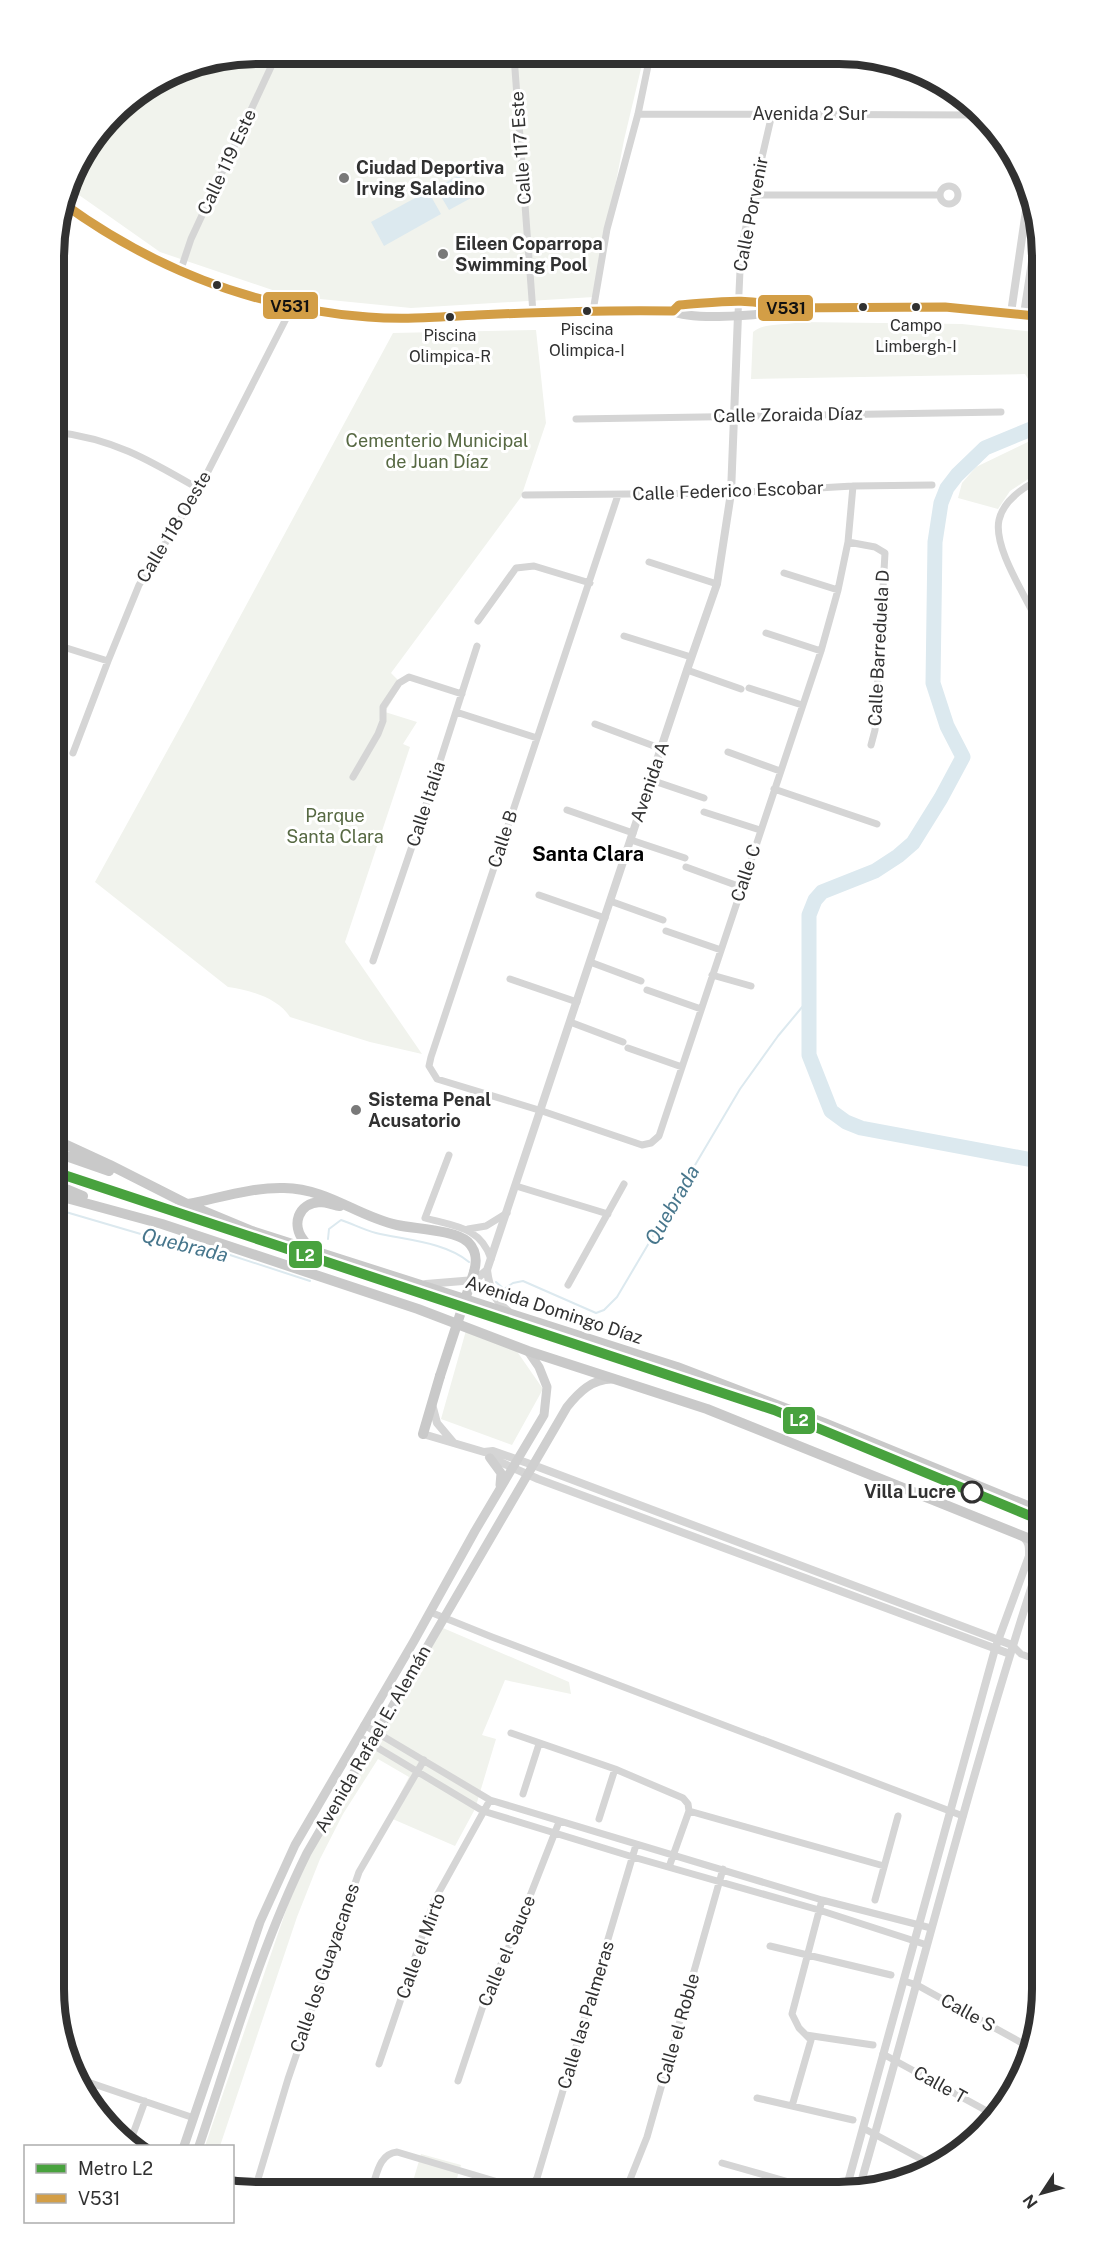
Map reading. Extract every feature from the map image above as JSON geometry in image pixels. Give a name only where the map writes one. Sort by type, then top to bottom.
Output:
[{"type":"main road","points":[[71,208],[115,237],[180,272],[292,307],[365,317],[593,311],[673,311],[681,316],[770,313],[781,308],[945,307],[1032,315]]},
{"type":"main road","points":[[673,311],[679,305],[739,302],[770,303],[781,308]]},
{"type":"main road","name":"Avenida Domingo Díaz","points":[[64,1145],[110,1164],[187,1204],[252,1232],[677,1367],[824,1423],[1031,1507]]},
{"type":"main road","points":[[64,1156],[102,1168],[170,1196]]},
{"type":"main road","points":[[64,1188],[162,1224],[418,1309],[528,1352],[707,1409],[1031,1540]]},
{"type":"main road","points":[[187,1204],[282,1188],[311,1190],[394,1225],[452,1235],[467,1241],[473,1248],[477,1260],[423,1434]]},
{"type":"main road","points":[[64,1198],[162,1224]]},
{"type":"main road","points":[[318,1254],[304,1241],[298,1230],[297,1219],[302,1209],[321,1202],[355,1209]]},
{"type":"main road","name":"Avenida Rafael E. Alemán","points":[[184,2145],[256,1933],[275,1884],[295,1845],[498,1491],[544,1415],[547,1387],[539,1367],[528,1352]]},
{"type":"main road","name":"Avenida Rafael E. Alemán","points":[[199,2145],[288,1890],[307,1852],[567,1407],[588,1386],[602,1379],[617,1379]]},
{"type":"main road","points":[[487,1455],[501,1473],[498,1491]]},
{"type":"street","name":"Calle 119 Este","points":[[180,272],[191,238],[272,64]]},
{"type":"street","name":"Calle 117 Este","points":[[515,64],[533,313]]},
{"type":"street","points":[[593,311],[607,229],[638,114],[648,64]]},
{"type":"street","name":"Avenida 2 Sur","points":[[638,114],[968,115]]},
{"type":"street","name":"Calle Porvenir","points":[[738,315],[741,248],[772,114]]},
{"type":"street","points":[[753,195],[940,195]]},
{"type":"street","points":[[1011,313],[1026,212]]},
{"type":"street","points":[[1024,314],[1032,262]]},
{"type":"street","name":"Calle 118 Oeste","points":[[73,753],[139,585],[199,489],[292,307]]},
{"type":"street","name":"Avenida A","points":[[487,1270],[717,584],[731,493],[736,415],[738,315]]},
{"type":"street","name":"Calle Zoraida Díaz","points":[[576,419],[1001,412]]},
{"type":"street","points":[[65,433],[85,435],[120,446],[199,489]]},
{"type":"street","points":[[1032,483],[1014,496],[1005,507],[999,520],[1001,544],[1032,610]]},
{"type":"street","name":"Calle Federico Escobar","points":[[525,495],[731,493],[932,484]]},
{"type":"street","name":"Calle C","points":[[542,1111],[634,1144],[651,1143],[659,1136],[821,651],[838,590],[848,542],[853,486]]},
{"type":"street","name":"Calle B","points":[[542,1111],[436,1079],[429,1066],[618,495]]},
{"type":"street","name":"Calle Barreduela D","points":[[848,542],[875,547],[885,554],[875,730],[872,746]]},
{"type":"street","points":[[649,562],[717,584]]},
{"type":"street","points":[[478,621],[516,568],[534,566],[590,583]]},
{"type":"street","points":[[784,573],[838,590]]},
{"type":"street","points":[[766,633],[821,651]]},
{"type":"street","points":[[624,636],[691,657]]},
{"type":"street","name":"Calle Italia","points":[[373,961],[477,646]]},
{"type":"street","points":[[65,647],[108,661]]},
{"type":"street","points":[[687,670],[802,705]]},
{"type":"street","points":[[353,777],[378,734],[383,721],[382,707],[399,683],[409,677],[462,694]]},
{"type":"street","points":[[456,712],[537,738]]},
{"type":"street","points":[[595,724],[662,749]]},
{"type":"street","points":[[728,752],[780,771]]},
{"type":"street","points":[[651,780],[704,798]]},
{"type":"street","points":[[774,789],[877,824]]},
{"type":"street","points":[[567,810],[685,858]]},
{"type":"street","points":[[704,812],[760,830]]},
{"type":"street","points":[[686,867],[741,887]]},
{"type":"street","points":[[539,895],[605,918]]},
{"type":"street","points":[[610,901],[663,920]]},
{"type":"street","points":[[666,931],[721,950]]},
{"type":"street","points":[[590,962],[641,981]]},
{"type":"street","points":[[712,975],[751,986]]},
{"type":"street","points":[[510,979],[577,1002]]},
{"type":"street","points":[[647,990],[701,1009]]},
{"type":"street","points":[[570,1022],[682,1067]]},
{"type":"street","points":[[449,1155],[425,1218],[462,1228],[481,1239],[491,1259]]},
{"type":"street","points":[[568,1285],[624,1184]]},
{"type":"street","points":[[516,1186],[608,1214]]},
{"type":"street","points":[[462,1228],[486,1226],[507,1213]]},
{"type":"street","points":[[415,1285],[475,1280],[487,1270]]},
{"type":"street","points":[[487,1270],[488,1283],[493,1294],[500,1305],[510,1313]]},
{"type":"street","points":[[432,1403],[437,1423],[453,1442]]},
{"type":"street","points":[[423,1434],[453,1442],[487,1455],[526,1475],[995,1649],[1011,1650],[1031,1657]]},
{"type":"street","points":[[487,1455],[493,1451],[532,1465],[998,1640],[1011,1650]]},
{"type":"street","points":[[849,2182],[995,1649],[1029,1556],[1028,1541],[1020,1535]]},
{"type":"street","points":[[861,2181],[963,1816],[1031,1589]]},
{"type":"street","points":[[430,1612],[963,1816]]},
{"type":"street","points":[[364,1725],[490,1800],[822,1900],[931,1928]]},
{"type":"street","points":[[511,1733],[615,1769],[683,1798],[689,1810],[669,1868]]},
{"type":"street","points":[[358,1736],[483,1811],[927,1944]]},
{"type":"street","points":[[523,1794],[539,1744]]},
{"type":"street","name":"Calle los Guayacanes","points":[[257,2182],[288,2079],[359,1872],[424,1760]]},
{"type":"street","points":[[599,1820],[615,1769]]},
{"type":"street","name":"Calle el Mirto","points":[[379,2064],[435,1901],[490,1800]]},
{"type":"street","points":[[689,1810],[884,1866]]},
{"type":"street","points":[[874,1900],[898,1816]]},
{"type":"street","name":"Calle el Sauce","points":[[458,2081],[485,2000],[519,1924],[559,1822]]},
{"type":"street","name":"Calle las Palmeras","points":[[534,2182],[636,1845]]},
{"type":"street","name":"Calle el Roble","points":[[629,2182],[647,2137],[723,1869]]},
{"type":"street","points":[[792,2106],[811,2040],[799,2028],[792,2014],[822,1900]]},
{"type":"street","points":[[770,1946],[891,1975]]},
{"type":"street","name":"Calle S","points":[[904,1981],[917,1985],[1023,2044]]},
{"type":"street","points":[[806,2036],[873,2045]]},
{"type":"street","name":"Calle T","points":[[883,2054],[988,2112]]},
{"type":"street","points":[[88,2082],[194,2118]]},
{"type":"street","points":[[757,2098],[853,2120]]},
{"type":"street","points":[[132,2137],[145,2102]]},
{"type":"street","points":[[863,2128],[926,2161]]},
{"type":"street","points":[[374,2182],[380,2163],[390,2153],[397,2152],[490,2182]]},
{"type":"street","points":[[722,2163],[789,2182]]},
{"type":"green space","name":"Ciudad Deportiva Irving Saladino","points":[[258,64],[642,64],[624,140],[594,297],[411,308],[290,296],[160,252],[76,193],[90,161],[112,130],[140,104],[184,79],[208,71]]},
{"type":"green space","points":[[794,323],[962,324],[1032,332],[1032,385],[1025,374],[751,379],[753,332],[769,325]]},
{"type":"green space","name":"Cementerio Municipal de Juan Díaz","points":[[536,330],[546,423],[521,497],[391,673],[402,684],[385,712],[417,722],[403,744],[410,747],[345,942],[422,1054],[370,1042],[290,1017],[285,1010],[263,996],[228,987],[95,882],[393,333]]},
{"type":"green space","points":[[1032,440],[1032,477],[1010,491],[998,509],[958,498],[962,483],[976,467]]},
{"type":"green space","points":[[467,1327],[516,1350],[543,1389],[512,1445],[441,1419]]},
{"type":"green space","points":[[1031,1600],[1031,1614],[1027,1612]]},
{"type":"green space","points":[[443,1628],[569,1682],[571,1694],[505,1680],[482,1735],[496,1739],[475,1809],[455,1846],[388,1817],[409,1777],[378,1759],[343,1814],[320,1859],[297,1917],[220,2145],[205,2145],[294,1887],[312,1849]]},
{"type":"green space","points":[[421,2154],[461,2165],[456,2182],[413,2182]]},
{"type":"shaded area","points":[[459,175],[471,198],[449,210],[436,188]]},
{"type":"shaded area","points":[[428,191],[441,214],[384,246],[371,222]]},
{"type":"waterway","points":[[1031,1160],[861,1128],[846,1122],[831,1111],[809,1055],[809,915],[815,900],[822,892],[875,871],[913,843],[963,757],[947,726],[933,683],[935,542],[941,503],[947,488],[957,475],[985,448],[1032,429]]},
{"type":"waterway","name":"Quebrada","points":[[496,1282],[504,1289],[513,1283],[523,1281],[596,1313],[604,1310],[617,1297],[740,1089],[778,1036],[808,1000]]},
{"type":"waterway","name":"Quebrada","points":[[64,1212],[168,1242],[227,1254],[310,1281]]},
{"type":"waterway","name":"Quebrada","points":[[328,1239],[329,1229],[341,1220],[376,1233],[437,1246],[469,1262]]},
{"type":"metro line","name":"L2","points":[[64,1175],[774,1410],[1031,1516]]},
{"type":"transit line","name":"V531","points":[[71,209],[134,248],[208,282],[247,295],[327,313],[382,318],[422,318],[550,312],[673,311],[679,305],[743,301],[781,308],[945,307],[1032,316]]},
{"type":"place","name":"Ciudad Deportiva Irving Saladino","points":[[344,178]]},
{"type":"place","name":"Eileen Coparropa Swimming Pool","points":[[443,254]]},
{"type":"place","name":"Campo Limbergh-I","points":[[916,307]]},
{"type":"place","name":"Piscina Olimpica-I","points":[[587,311]]},
{"type":"place","name":"Piscina Olimpica-R","points":[[450,317]]},
{"type":"place","name":"Sistema Penal Acusatorio","points":[[356,1110]]},
{"type":"place","name":"Villa Lucre","points":[[972,1492]]},
{"type":"district","name":"Santa Clara","points":[[588,854]]},
{"type":"park label","name":"Parque Santa Clara","points":[[335,826]]}]
